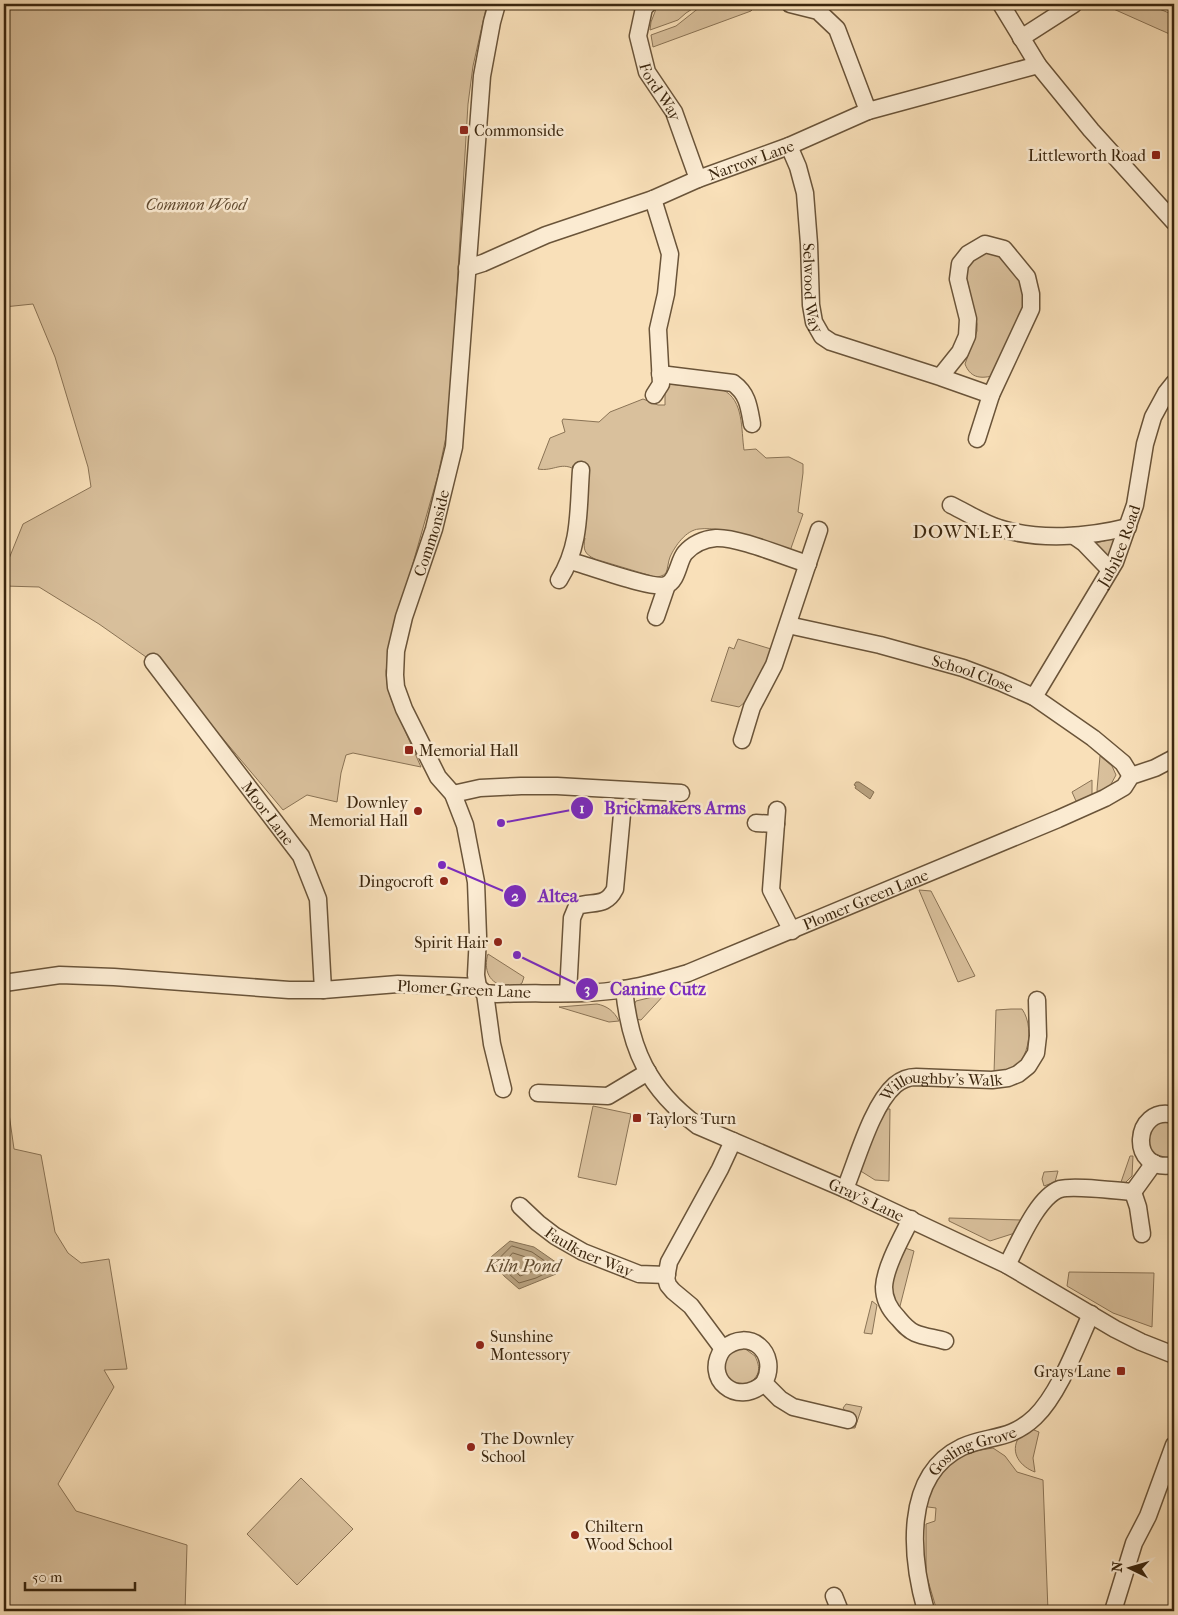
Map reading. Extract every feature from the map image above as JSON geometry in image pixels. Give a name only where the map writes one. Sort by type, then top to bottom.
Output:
[{"type":"street","name":"Commonside","points":[[454,794],[438,776],[404,709],[396,688],[396,651],[404,617],[434,529],[454,447],[482,76],[497,4]]},
{"type":"street","name":"Ford Way","points":[[648,4],[644,8],[638,36],[647,72],[674,112],[698,179]]},
{"type":"street","points":[[790,4],[818,11],[837,29],[868,111]]},
{"type":"street","points":[[1001,4],[1038,65],[1092,130],[1174,222]]},
{"type":"street","points":[[1021,38],[1074,4]]},
{"type":"street","name":"Narrow Lane","points":[[467,268],[483,263],[546,235],[653,199],[698,179],[789,146],[868,111],[1038,65]]},
{"type":"street","name":"Selwood Way","points":[[789,146],[798,167],[805,193],[811,305],[814,322],[822,336],[839,346],[991,395]]},
{"type":"street","points":[[653,199],[670,254],[666,294],[658,330],[661,384],[654,395]]},
{"type":"street","points":[[940,377],[960,352],[967,336],[968,319],[958,279],[960,264],[968,254],[985,244],[1004,249],[1027,277],[1032,294],[1032,309],[991,395],[977,439]]},
{"type":"street","points":[[660,374],[733,383],[742,390],[748,400],[752,424]]},
{"type":"street","name":"Jubilee Road","points":[[1034,697],[1115,562],[1135,505],[1145,444],[1153,417],[1166,393],[1174,383]]},
{"type":"street","points":[[560,580],[570,560],[577,537],[581,470]]},
{"type":"street","points":[[951,504],[996,527],[1012,532],[1074,536],[1109,532],[1128,527]]},
{"type":"street","points":[[742,740],[752,707],[774,665],[819,530]]},
{"type":"street","points":[[1074,536],[1084,543],[1110,570]]},
{"type":"street","points":[[570,560],[648,584],[666,585],[672,581],[685,553],[694,545],[705,540],[717,538],[739,542],[808,564]]},
{"type":"street","points":[[656,617],[666,585]]},
{"type":"street","name":"School Close","points":[[788,625],[880,645],[963,668],[1034,697],[1093,738],[1123,764],[1131,776]]},
{"type":"street","name":"Moor Lane","points":[[153,662],[301,856],[318,899],[323,990]]},
{"type":"street","name":"Plomer Green Lane","points":[[4,983],[60,975],[114,977],[271,989],[323,990],[398,984],[482,990],[497,994],[624,990],[688,973],[1106,798],[1124,788],[1131,776],[1155,768],[1174,758]]},
{"type":"street","points":[[503,1089],[482,990],[476,975],[478,936],[476,882],[465,825],[454,794],[480,788],[521,786],[557,786],[681,793]]},
{"type":"street","points":[[568,993],[572,918],[577,906],[601,902],[610,898],[615,889],[622,814]]},
{"type":"street","points":[[756,823],[776,817],[771,890],[792,930]]},
{"type":"street","name":"Gray's Lane","points":[[624,990],[630,1029],[640,1058],[648,1072],[677,1110],[698,1126],[845,1189],[1007,1265],[1141,1342],[1174,1355]]},
{"type":"street","name":"Willoughby's Walk","points":[[845,1189],[883,1099],[896,1085],[916,1076],[992,1080],[1008,1078],[1028,1066],[1036,1053],[1038,1036],[1036,1000]]},
{"type":"street","points":[[538,1093],[608,1096],[648,1072]]},
{"type":"street","points":[[1174,1115],[1161,1114],[1151,1119],[1144,1126],[1140,1142],[1143,1152],[1154,1163],[1167,1166],[1174,1165]]},
{"type":"street","points":[[723,1349],[692,1306],[672,1291],[668,1285],[666,1275],[673,1254],[720,1169],[733,1141]]},
{"type":"street","points":[[1133,1192],[1154,1163]]},
{"type":"street","points":[[1007,1265],[1031,1220],[1050,1195],[1060,1189],[1133,1192]]},
{"type":"street","points":[[1133,1192],[1138,1207],[1142,1234]]},
{"type":"street","name":"Faulkner Way","points":[[520,1206],[555,1236],[583,1252],[639,1274],[666,1275]]},
{"type":"street","points":[[911,1219],[893,1258],[886,1279],[884,1287],[886,1300],[893,1313],[904,1326],[916,1334],[945,1341]]},
{"type":"street","name":"Gosling Grove","points":[[926,1611],[917,1573],[916,1553],[917,1508],[927,1479],[939,1462],[950,1454],[963,1447],[1008,1434],[1021,1428],[1035,1417],[1050,1398],[1091,1314]]},
{"type":"street","points":[[743,1340],[750,1341],[762,1348],[768,1360],[769,1368],[764,1383],[749,1392],[741,1393],[734,1392],[724,1385],[717,1371],[717,1362],[723,1349],[734,1341],[743,1340]]},
{"type":"street","points":[[764,1383],[780,1399],[793,1408],[848,1420]]},
{"type":"street","points":[[1113,1611],[1134,1544],[1148,1516],[1174,1445]]},
{"type":"street","points":[[834,1596],[840,1611]]},
{"type":"green space","name":"Common Wood","points":[[4,4],[487,4],[473,66],[468,104],[447,432],[438,475],[392,637],[386,671],[391,699],[421,767],[353,753],[346,755],[341,773],[337,802],[307,795],[283,810],[166,671],[99,624],[39,587],[4,586],[4,566],[6,566],[23,524],[91,487],[88,467],[55,357],[33,304],[4,307]]},
{"type":"green space","points":[[658,4],[700,4],[678,20],[650,30]]},
{"type":"green space","points":[[708,4],[757,5],[751,11],[653,47],[651,35],[676,26],[700,7]]},
{"type":"green space","points":[[1094,4],[1147,4],[1174,15],[1174,36],[1109,7],[1100,6],[1092,8]]},
{"type":"green space","points":[[982,249],[1009,255],[1028,301],[992,376],[983,377],[972,374],[965,364],[977,331],[966,265]]},
{"type":"green space","points":[[670,384],[723,390],[735,401],[738,408],[742,425],[744,450],[756,449],[766,458],[789,457],[803,464],[798,512],[803,514],[790,551],[721,530],[699,529],[690,532],[682,539],[670,557],[666,573],[655,577],[595,559],[586,553],[584,548],[585,538],[582,537],[577,471],[567,466],[538,469],[550,438],[565,432],[563,419],[599,422],[610,412],[643,399],[658,405],[665,405],[665,390]]},
{"type":"green space","points":[[1112,539],[1116,540],[1108,558],[1092,544]]},
{"type":"green space","points":[[738,639],[771,649],[755,689],[751,696],[739,707],[711,701],[729,647],[734,649]]},
{"type":"green space","points":[[1100,756],[1112,766],[1116,775],[1110,786],[1098,794],[1097,790]]},
{"type":"green space","points":[[1092,780],[1092,796],[1080,803],[1076,801],[1072,792]]},
{"type":"green space","points":[[919,890],[931,891],[975,976],[958,982]]},
{"type":"green space","points":[[488,954],[524,977],[522,983],[517,986],[507,986],[496,983],[487,970]]},
{"type":"green space","points":[[665,994],[641,1020],[635,1019],[634,1005],[636,1001]]},
{"type":"green space","points":[[597,1004],[610,1009],[619,1021],[609,1022],[559,1007]]},
{"type":"green space","points":[[1022,1009],[1026,1018],[1029,1028],[1026,1050],[1014,1068],[1005,1072],[994,1073],[996,1010]]},
{"type":"green space","points":[[4,1078],[14,1149],[41,1155],[55,1232],[68,1253],[81,1263],[109,1259],[127,1369],[104,1370],[114,1387],[58,1484],[76,1511],[187,1545],[185,1611],[4,1611]]},
{"type":"green space","points":[[593,1106],[631,1114],[616,1185],[578,1177]]},
{"type":"green space","points":[[883,1109],[890,1109],[889,1181],[875,1180],[859,1170]]},
{"type":"green space","points":[[1158,1121],[1172,1122],[1174,1124],[1174,1158],[1154,1159],[1144,1136]]},
{"type":"green space","points":[[1130,1156],[1133,1156],[1132,1176],[1120,1185]]},
{"type":"green space","points":[[1058,1171],[1055,1182],[1044,1186],[1042,1179],[1044,1172]]},
{"type":"green space","points":[[949,1218],[1021,1220],[1015,1233],[990,1241],[949,1221]]},
{"type":"green space","points":[[905,1248],[914,1251],[898,1314],[891,1287],[894,1273]]},
{"type":"green space","points":[[1069,1272],[1154,1273],[1152,1327],[1113,1313],[1067,1286]]},
{"type":"green space","points":[[872,1301],[877,1305],[872,1334],[864,1333]]},
{"type":"green space","points":[[744,1348],[755,1356],[758,1371],[755,1378],[743,1387],[726,1382],[721,1359],[731,1350]]},
{"type":"green space","points":[[846,1404],[862,1407],[855,1428],[850,1428],[846,1412],[843,1408]]},
{"type":"green space","points":[[1032,1427],[1039,1432],[1033,1458],[1035,1472],[1021,1463],[1015,1449],[1020,1435]]},
{"type":"green space","points":[[993,1448],[1005,1456],[1017,1472],[1043,1480],[1048,1611],[937,1611],[926,1574],[926,1524],[935,1521],[936,1508],[928,1507],[925,1504],[930,1488],[943,1468],[969,1452]]},
{"type":"green space","points":[[301,1478],[353,1529],[297,1585],[247,1534]]},
{"type":"water","points":[[856,782],[874,792],[870,799],[855,788]]},
{"type":"water","name":"Kiln Pond","points":[[510,1241],[534,1247],[560,1265],[556,1274],[519,1289],[504,1276],[491,1257]]},
{"type":"place","name":"Commonside","points":[[464,130]]},
{"type":"place","name":"Littleworth Road","points":[[1156,155]]},
{"type":"place","name":"Memorial Hall","points":[[409,750]]},
{"type":"place","name":"Downley Memorial Hall","points":[[418,811]]},
{"type":"place","name":"Brickmakers Arms","points":[[501,823]]},
{"type":"place","name":"Altea","points":[[442,865]]},
{"type":"place","name":"Dingocroft","points":[[444,881]]},
{"type":"place","name":"Spirit Hair","points":[[498,942]]},
{"type":"place","name":"Canine Cutz","points":[[517,955]]},
{"type":"place","name":"Taylors Turn","points":[[637,1118]]},
{"type":"place","name":"Sunshine Montessory","points":[[480,1345]]},
{"type":"place","name":"Grays Lane","points":[[1121,1371]]},
{"type":"place","name":"The Downley School","points":[[471,1447]]},
{"type":"place","name":"Chiltern Wood School","points":[[575,1535]]},
{"type":"district","name":"DOWNLEY","points":[[965,532]]}]
